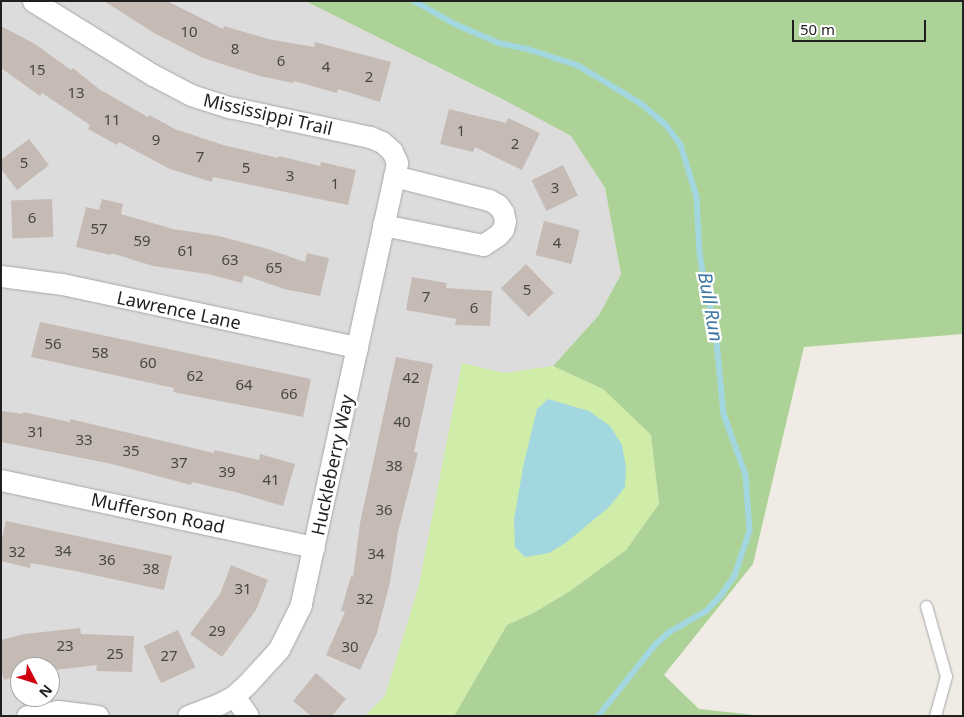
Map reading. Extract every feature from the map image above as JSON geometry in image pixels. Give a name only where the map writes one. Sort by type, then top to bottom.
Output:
[{"type":"street","name":"Mississippi Trail","points":[[34,1],[153,75],[191,95],[229,107],[382,142],[392,151],[395,170]]},
{"type":"street","name":"Huckleberry Way","points":[[188,716],[234,696],[265,666],[288,635],[301,605],[395,170]]},
{"type":"street","points":[[384,225],[483,244],[498,235],[503,229],[503,212],[498,205],[489,200],[395,170]]},
{"type":"street","name":"Lawrence Lane","points":[[1,276],[62,284],[357,347]]},
{"type":"street","name":"Mufferson Road","points":[[1,480],[314,547]]},
{"type":"street","points":[[234,696],[248,716]]},
{"type":"street","points":[[27,716],[58,711],[98,716]]},
{"type":"lane","points":[[926,606],[946,676],[935,716]]},
{"type":"shaded area","points":[[1,1],[304,1],[506,101],[571,136],[605,188],[621,274],[599,315],[553,366],[504,373],[462,363],[419,585],[385,696],[365,716],[1,716]]},
{"type":"green space","points":[[305,1],[963,1],[963,334],[804,347],[753,564],[664,675],[699,709],[765,716],[454,716],[507,625],[535,612],[570,591],[626,550],[659,504],[651,435],[603,389],[553,366],[599,315],[621,274],[605,188],[571,136],[506,101]]},
{"type":"green space","points":[[462,363],[504,373],[553,366],[603,389],[651,435],[659,504],[626,550],[570,591],[535,612],[507,625],[454,716],[365,716],[385,696],[419,585]]},
{"type":"water","points":[[548,399],[589,411],[610,426],[622,445],[626,467],[625,487],[609,507],[567,542],[549,553],[525,557],[515,547],[514,520],[523,467],[537,409]]},
{"type":"building","points":[[104,1],[167,1],[223,29],[224,26],[268,39],[314,47],[315,42],[391,62],[380,102],[338,89],[337,93],[294,81],[293,83],[260,76],[203,58],[154,33]]},
{"type":"building","points":[[1,26],[35,44],[71,70],[73,68],[99,89],[148,117],[149,115],[175,129],[223,145],[278,158],[279,156],[320,166],[321,162],[356,170],[348,205],[213,177],[212,182],[170,169],[119,142],[117,145],[88,129],[90,125],[42,93],[40,96],[1,68]]},
{"type":"building","points":[[449,109],[506,123],[508,118],[540,133],[522,170],[475,147],[473,152],[440,144]]},
{"type":"building","points":[[29,139],[49,165],[17,190],[1,169],[1,160]]},
{"type":"building","points":[[563,165],[578,196],[546,211],[532,180]]},
{"type":"building","points":[[52,199],[53,237],[12,238],[11,200]]},
{"type":"building","points":[[102,199],[123,204],[121,214],[173,229],[219,236],[268,249],[305,262],[307,253],[329,258],[320,296],[284,289],[244,275],[242,283],[208,274],[153,266],[111,253],[111,255],[76,247],[86,207],[99,210]]},
{"type":"building","points":[[544,221],[580,230],[571,264],[536,255]]},
{"type":"building","points":[[526,264],[554,293],[529,317],[501,288]]},
{"type":"building","points":[[412,277],[447,283],[446,288],[492,291],[490,326],[455,325],[456,319],[406,310]]},
{"type":"building","points":[[40,322],[311,379],[303,417],[173,392],[174,388],[31,357]]},
{"type":"building","points":[[396,357],[433,364],[414,452],[418,453],[398,532],[390,582],[377,633],[360,670],[326,655],[345,612],[341,611],[351,576],[353,577],[360,523]]},
{"type":"building","points":[[1,411],[23,414],[23,412],[70,422],[70,419],[214,453],[214,450],[259,460],[260,454],[295,464],[283,506],[192,482],[191,485],[112,464],[1,442]]},
{"type":"building","points":[[6,521],[172,556],[164,590],[31,563],[30,568],[1,561],[1,543]]},
{"type":"building","points":[[231,565],[268,580],[256,610],[222,657],[190,634],[220,594]]},
{"type":"building","points":[[80,628],[81,634],[134,636],[132,672],[96,671],[97,665],[60,669],[60,657],[10,657],[10,678],[4,680],[1,669],[1,640],[24,634]]},
{"type":"building","points":[[178,630],[195,667],[161,683],[144,646]]},
{"type":"building","points":[[316,673],[346,699],[332,716],[311,716],[293,701]]},
{"type":"waterway","name":"Bull Run","points":[[414,1],[455,24],[499,43],[528,49],[579,66],[642,104],[666,125],[681,145],[697,197],[700,253],[706,292],[715,321],[724,414],[746,475],[750,531],[735,576],[721,596],[707,611],[669,633],[654,647],[599,716]]}]
